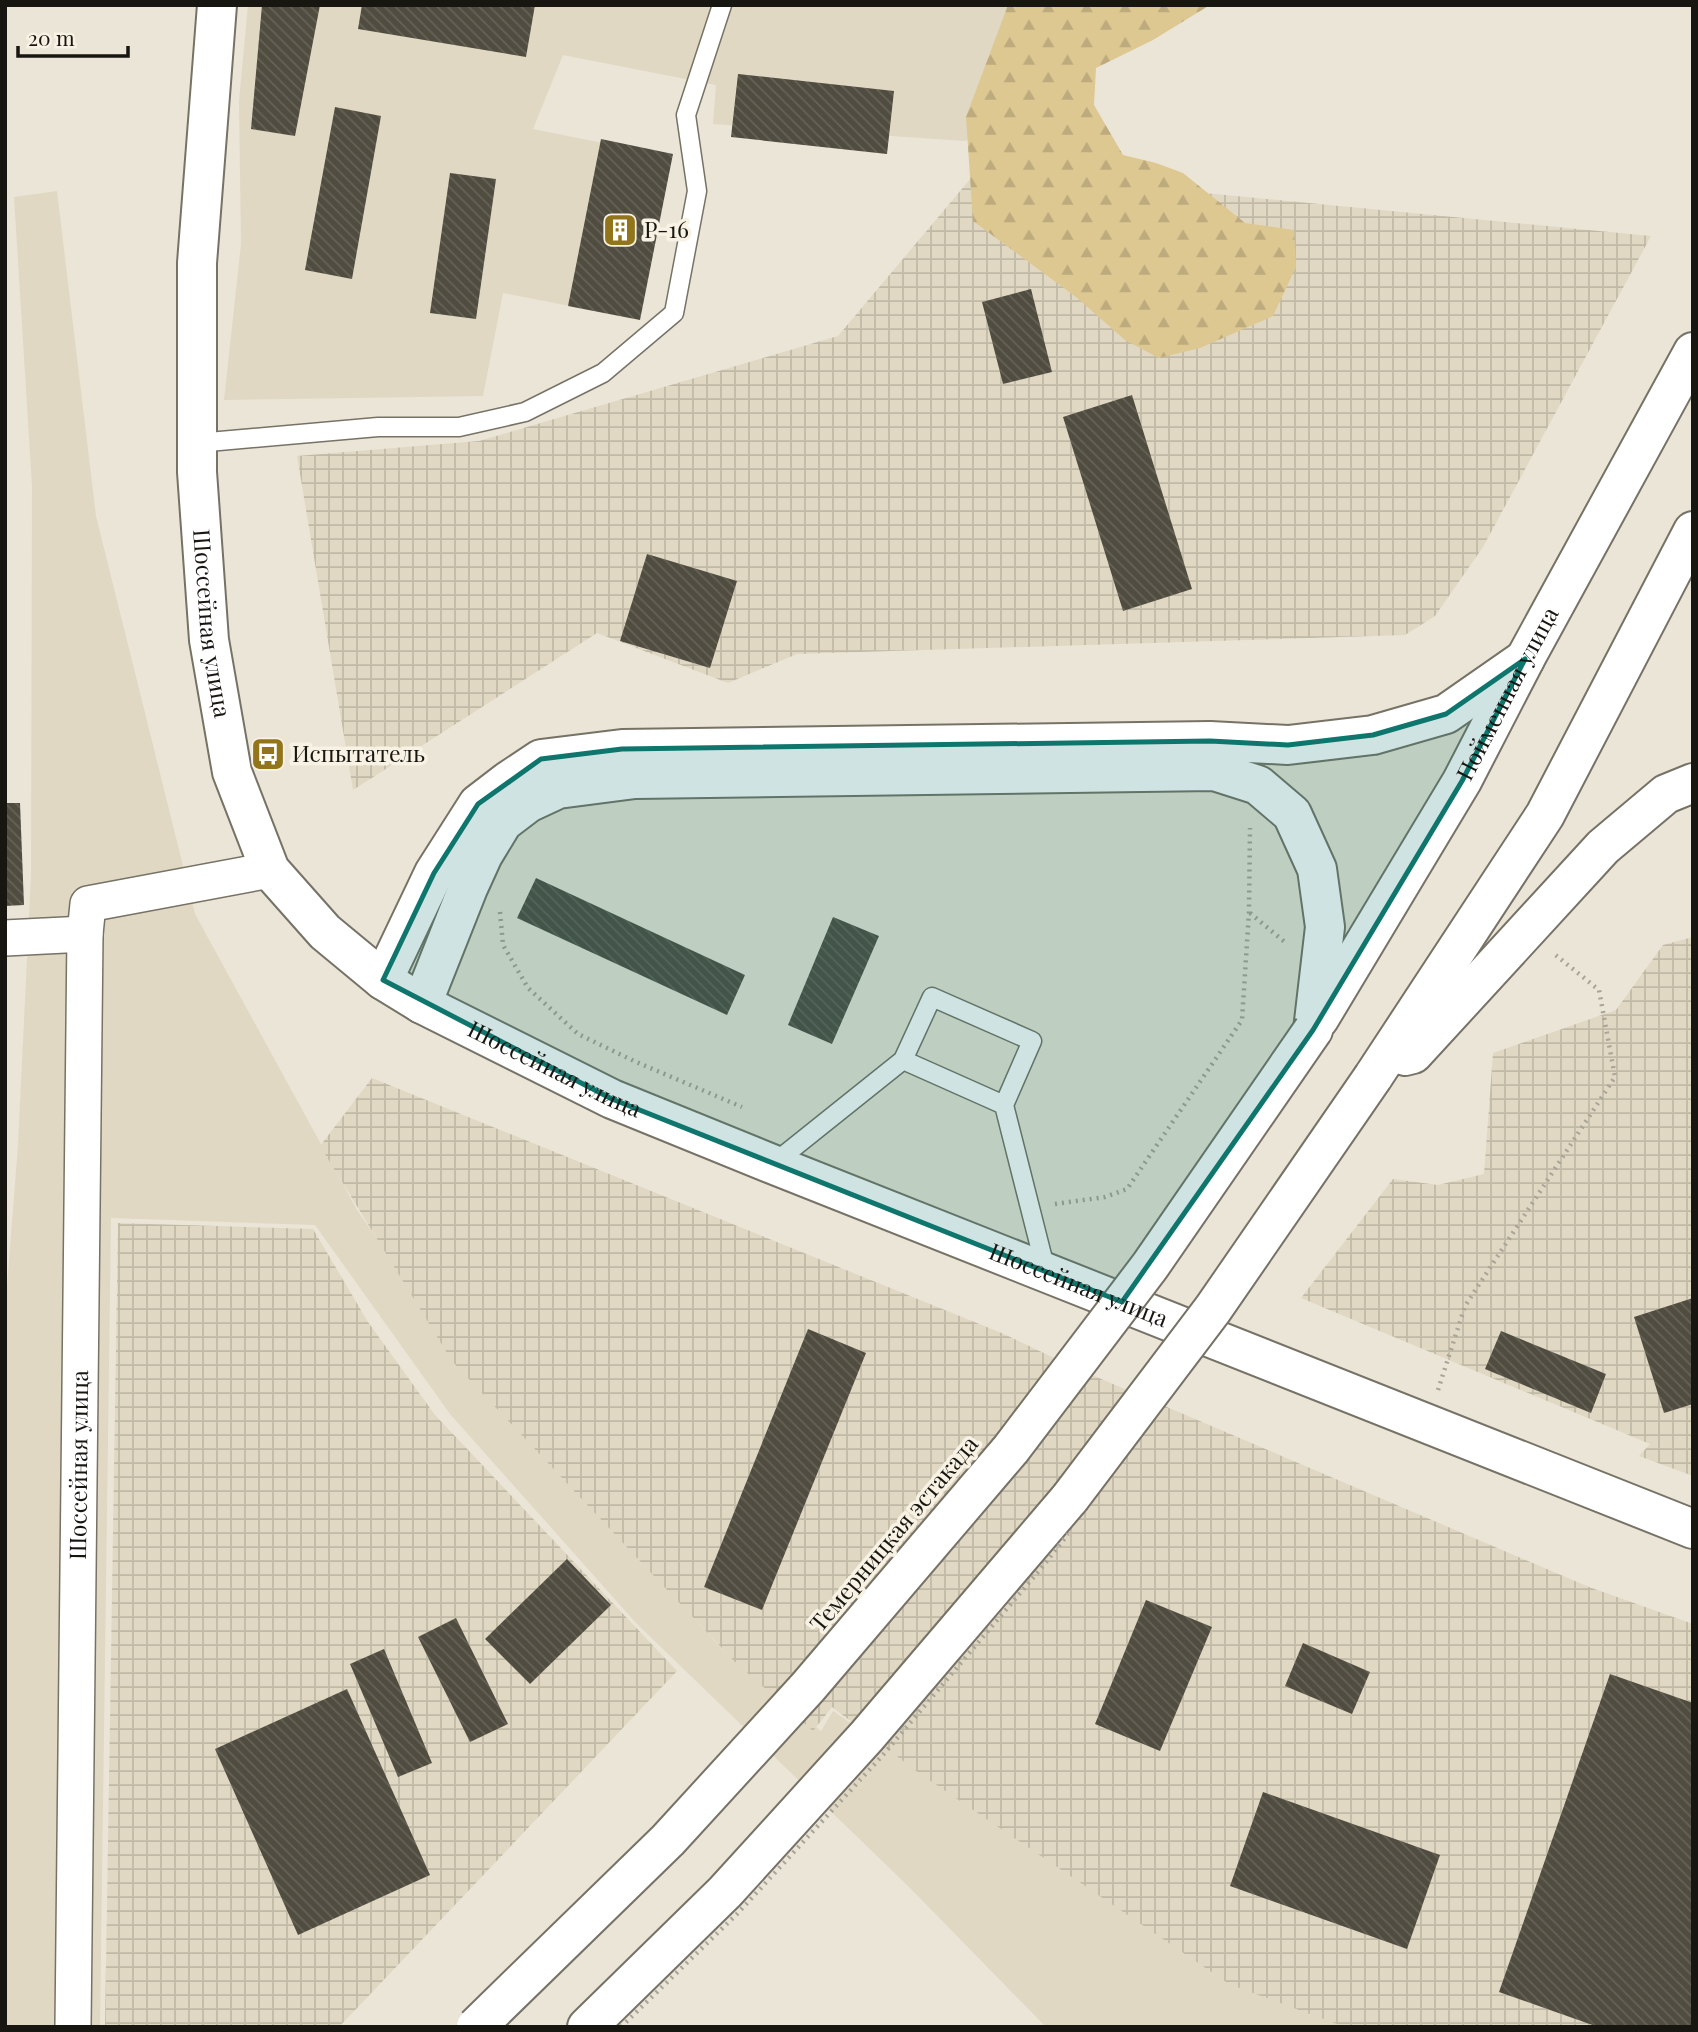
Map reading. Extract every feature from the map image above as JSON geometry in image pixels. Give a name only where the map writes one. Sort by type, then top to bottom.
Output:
[{"type":"main road","name":"Шоссейная улица","points":[[217,5],[197,263],[197,472],[209,640],[232,772],[270,870],[325,932],[383,981],[612,1099],[1693,1529]]},
{"type":"main road","name":"Пойменная улица","points":[[1313,1030],[1462,781],[1525,659],[1693,352]]},
{"type":"main road","points":[[586,2027],[725,1892],[867,1736],[1070,1498],[1213,1309],[1378,1070],[1545,815],[1693,531]]},
{"type":"main road","points":[[383,981],[434,873],[478,804],[541,759],[622,748],[1210,741],[1288,745],[1373,735],[1446,714],[1525,659]]},
{"type":"main road","points":[[422,1003],[468,887],[503,822],[528,803],[558,789],[635,779],[1213,771],[1258,785],[1292,814],[1317,869],[1325,927],[1313,1030]]},
{"type":"main road","points":[[1378,1070],[1413,1054],[1603,848],[1666,794],[1693,783]]},
{"type":"main road","name":"Темерницкая эстакада","points":[[476,2027],[668,1840],[808,1687],[1011,1449],[1150,1266],[1313,1030]]},
{"type":"street","points":[[5,938],[270,870]]},
{"type":"street","name":"Шоссейная улица","points":[[73,2027],[86,919]]},
{"type":"lane","points":[[197,443],[378,427],[459,427],[525,412],[603,373],[674,313],[697,191],[686,115],[722,5]]},
{"type":"lane","points":[[772,1164],[903,1060],[932,997],[1032,1041],[1004,1105],[1046,1272]]},
{"type":"lane","points":[[903,1060],[1004,1105]]},
{"type":"path","points":[[1030,1208],[1105,1197],[1127,1189],[1242,1020],[1249,912],[1250,816]]},
{"type":"path","points":[[500,911],[503,945],[528,988],[578,1034],[746,1109]]},
{"type":"path","points":[[1427,1423],[1465,1306],[1615,1077],[1599,990],[1547,949]]},
{"type":"path","points":[[621,2027],[737,1914],[882,1756],[1044,1566],[1074,1526]]},
{"type":"highlighted area","points":[[1525,659],[1462,781],[1313,1030],[1122,1302],[612,1099],[383,980],[434,873],[478,804],[541,759],[622,749],[1210,741],[1288,745],[1373,735],[1446,714]]},
{"type":"shaded area","points":[[248,5],[1025,5],[984,131],[965,141],[713,124],[716,85],[563,55],[533,129],[657,154],[627,317],[503,293],[483,396],[224,400],[241,244],[239,101]]},
{"type":"shaded area","points":[[977,171],[1651,236],[1483,547],[1435,616],[1405,635],[797,654],[728,683],[597,633],[353,790],[297,456],[479,441],[838,336]]},
{"type":"shaded area","points":[[57,191],[96,516],[195,914],[357,1210],[474,1378],[722,1649],[821,1731],[833,1711],[1228,1979],[1347,2027],[1046,2027],[909,1887],[636,1623],[450,1414],[315,1225],[111,1218],[100,2027],[5,2027],[5,1312],[18,1145],[31,875],[32,486],[14,197]]},
{"type":"shaded area","points":[[1693,937],[1693,1476],[1639,1456],[1650,1444],[1301,1298],[1393,1179],[1438,1185],[1484,1174],[1493,1053],[1616,1010],[1663,945]]},
{"type":"shaded area","points":[[372,1078],[1004,1334],[1073,1367],[1589,1587],[1693,1624],[1693,2027],[1345,2027],[1229,1984],[919,1773],[832,1707],[813,1731],[734,1661],[452,1361],[320,1146]]},
{"type":"shaded area","points":[[118,1223],[313,1229],[368,1322],[435,1415],[677,1671],[339,2027],[105,2027]]},
{"type":"green space","points":[[1008,5],[1210,5],[1153,40],[1096,68],[1094,105],[1123,155],[1183,173],[1245,223],[1294,230],[1296,267],[1273,316],[1200,348],[1159,358],[1125,340],[1076,297],[973,221],[966,117]]},
{"type":"building","points":[[262,5],[320,5],[295,136],[251,129]]},
{"type":"building","points":[[362,5],[535,5],[526,57],[358,29]]},
{"type":"building","points":[[738,74],[894,91],[887,154],[731,137]]},
{"type":"building","points":[[335,107],[381,116],[352,279],[305,270]]},
{"type":"building","name":"Р-16","points":[[601,139],[673,154],[640,320],[568,306]]},
{"type":"building","points":[[450,173],[496,179],[476,319],[430,313]]},
{"type":"building","points":[[1031,289],[1052,372],[1003,384],[982,302]]},
{"type":"building","points":[[1132,395],[1192,589],[1123,611],[1063,417]]},
{"type":"building","points":[[647,554],[737,581],[710,668],[620,641]]},
{"type":"building","points":[[5,803],[20,803],[24,905],[5,906]]},
{"type":"building","points":[[536,878],[745,975],[727,1015],[517,918]]},
{"type":"building","points":[[833,917],[879,936],[832,1044],[788,1025]]},
{"type":"building","points":[[1693,1298],[1693,1404],[1664,1413],[1634,1317]]},
{"type":"building","points":[[808,1329],[866,1353],[762,1610],[704,1587]]},
{"type":"building","points":[[1501,1331],[1606,1374],[1591,1413],[1485,1369]]},
{"type":"building","points":[[567,1559],[611,1605],[530,1684],[485,1639]]},
{"type":"building","points":[[1146,1600],[1212,1627],[1160,1751],[1095,1724]]},
{"type":"building","points":[[456,1618],[508,1724],[470,1742],[418,1637]]},
{"type":"building","points":[[1303,1643],[1370,1672],[1352,1714],[1285,1686]]},
{"type":"building","points":[[384,1649],[432,1763],[398,1777],[350,1664]]},
{"type":"building","points":[[1610,1674],[1693,1703],[1693,2027],[1598,2027],[1499,1992]]},
{"type":"building","points":[[347,1689],[430,1875],[298,1935],[215,1749]]},
{"type":"building","points":[[1263,1792],[1440,1855],[1407,1949],[1230,1886]]},
{"type":"place","name":"Р-16","points":[[620,230]]},
{"type":"place","name":"Испытатель","points":[[268,754]]}]
